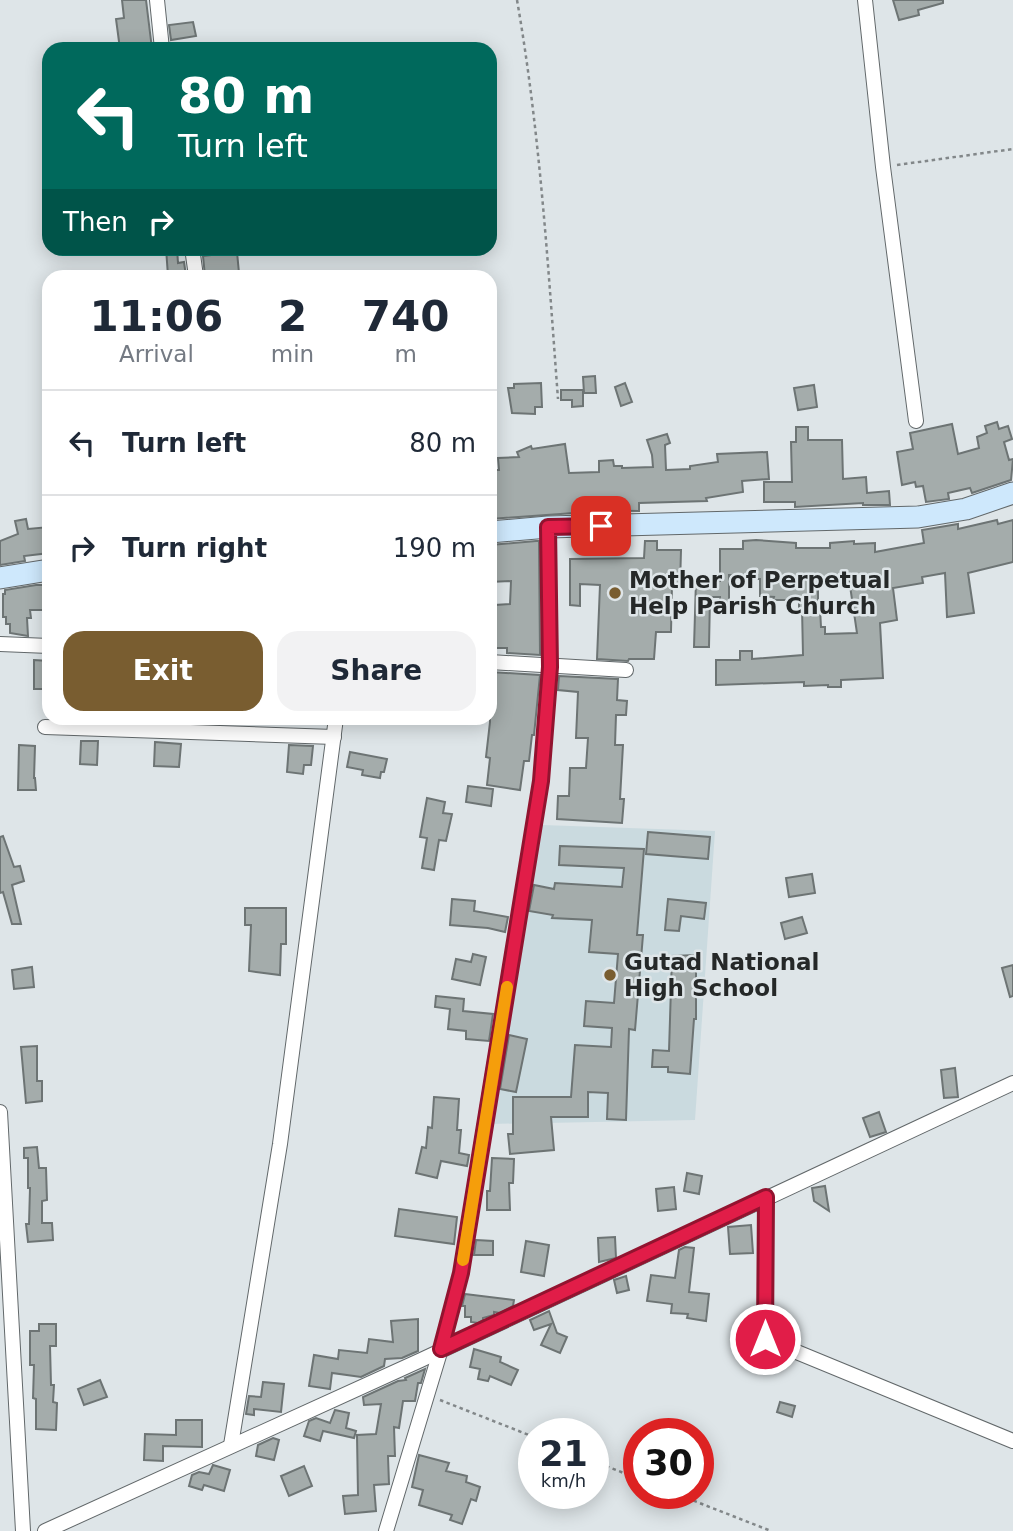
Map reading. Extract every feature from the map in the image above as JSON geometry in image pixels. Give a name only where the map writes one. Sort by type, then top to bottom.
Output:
[{"type":"main road","points":[[497,531],[548,527],[918,517],[965,509],[1013,493]]},
{"type":"main road","points":[[0,578],[42,571]]},
{"type":"street","points":[[157,0],[161,42]]},
{"type":"street","points":[[865,0],[883,167],[916,421]]},
{"type":"street","points":[[386,1531],[461,1273],[538,795],[550,667],[548,527]]},
{"type":"street","points":[[0,644],[42,646]]},
{"type":"street","points":[[497,663],[626,670]]},
{"type":"street","points":[[231,1445],[280,1144],[335,725]]},
{"type":"street","points":[[45,727],[334,737]]},
{"type":"street","points":[[45,1531],[128,1495],[1013,1083]]},
{"type":"street","points":[[0,1112],[23,1531]]},
{"type":"street","points":[[766,1197],[765,1339],[1013,1441]]},
{"type":"path","points":[[517,0],[547,241],[558,399]]},
{"type":"path","points":[[883,167],[1013,149]]},
{"type":"path","points":[[427,1395],[518,1431]]},
{"type":"path","points":[[714,1509],[771,1531]]},
{"type":"shaded area","name":"Gutad National High School","points":[[542,825],[715,831],[695,1120],[489,1124]]},
{"type":"building","points":[[122,0],[146,0],[151,42],[119,42],[116,19],[124,18]]},
{"type":"building","points":[[893,0],[943,0],[943,3],[918,10],[919,15],[899,20]]},
{"type":"building","points":[[193,22],[196,36],[171,40],[169,25]]},
{"type":"building","points":[[167,256],[178,256],[178,263],[184,262],[185,270],[168,270]]},
{"type":"building","points":[[203,256],[237,256],[239,270],[204,270]]},
{"type":"building","points":[[595,376],[596,393],[584,393],[583,377]]},
{"type":"building","points":[[541,383],[542,407],[535,407],[535,414],[512,413],[508,388],[514,388],[514,384]]},
{"type":"building","points":[[625,383],[632,402],[621,406],[615,387]]},
{"type":"building","points":[[814,385],[817,407],[798,410],[794,388]]},
{"type":"building","points":[[561,390],[583,390],[583,406],[572,407],[572,400],[561,400]]},
{"type":"building","points":[[997,422],[999,429],[1008,426],[1012,439],[1004,442],[1009,460],[1013,459],[1011,480],[972,493],[970,488],[948,493],[949,499],[926,502],[923,486],[916,487],[915,482],[902,485],[897,452],[913,449],[910,433],[952,424],[958,454],[979,448],[977,437],[987,433],[985,426]]},
{"type":"building","points":[[796,427],[808,427],[808,440],[842,440],[843,479],[866,477],[867,493],[889,491],[890,505],[863,503],[795,507],[795,502],[764,502],[764,482],[792,482],[791,442],[796,442]]},
{"type":"building","points":[[667,434],[670,443],[665,445],[666,470],[690,469],[690,466],[718,462],[717,454],[767,452],[769,479],[742,481],[743,492],[706,498],[707,501],[639,503],[639,511],[574,510],[574,513],[497,518],[498,458],[519,457],[517,452],[531,446],[532,449],[565,444],[569,473],[599,472],[599,461],[613,460],[614,466],[622,468],[653,467],[647,440]]},
{"type":"building","points":[[26,519],[28,529],[42,528],[42,554],[24,556],[25,561],[0,565],[0,541],[18,534],[15,521]]},
{"type":"building","points":[[997,520],[998,524],[1013,520],[1013,562],[968,573],[974,613],[947,617],[945,573],[922,577],[923,583],[893,588],[897,620],[880,623],[883,678],[841,680],[841,687],[804,686],[804,682],[716,685],[716,660],[740,660],[740,651],[752,651],[752,659],[803,655],[802,608],[799,608],[799,600],[773,600],[774,597],[760,596],[760,579],[756,579],[756,575],[729,575],[729,605],[720,605],[720,597],[710,597],[709,647],[694,647],[696,580],[720,581],[720,549],[743,549],[743,541],[756,540],[796,543],[796,548],[830,548],[830,543],[854,541],[854,544],[875,543],[875,552],[924,543],[922,530],[958,524],[958,529]],"holes":[[[849,579],[857,633],[825,634],[818,608],[818,582]]]},
{"type":"building","points":[[539,541],[540,655],[507,653],[507,648],[497,648],[497,605],[510,604],[511,581],[497,582],[497,544]]},
{"type":"building","points":[[645,541],[657,541],[657,550],[681,550],[680,586],[672,585],[671,632],[656,632],[654,659],[597,659],[600,585],[580,584],[580,606],[570,605],[570,559],[644,558]]},
{"type":"building","points":[[42,585],[42,610],[30,610],[31,618],[27,618],[28,636],[10,633],[10,624],[6,624],[6,617],[3,617],[5,590]]},
{"type":"building","points":[[34,660],[42,661],[42,689],[34,689]]},
{"type":"building","points":[[497,672],[540,675],[534,735],[529,761],[524,761],[520,790],[487,785],[490,758],[486,757],[490,725],[497,725]]},
{"type":"building","points":[[559,676],[618,679],[617,700],[627,701],[626,715],[616,715],[615,745],[623,745],[620,799],[624,799],[622,823],[557,819],[558,796],[569,796],[570,768],[586,768],[588,738],[576,738],[578,692],[558,690]]},
{"type":"building","points":[[81,741],[98,741],[97,765],[80,764]]},
{"type":"building","points":[[155,742],[181,744],[179,767],[154,766]]},
{"type":"building","points":[[19,745],[35,746],[36,790],[18,790]]},
{"type":"building","points":[[289,745],[313,746],[311,765],[304,765],[303,774],[287,772]]},
{"type":"building","points":[[350,752],[387,759],[380,778],[362,775],[363,770],[347,767]]},
{"type":"building","points":[[468,786],[493,789],[491,806],[466,802]]},
{"type":"building","points":[[427,798],[445,802],[443,813],[452,814],[446,841],[439,840],[434,870],[422,868],[427,838],[420,837]]},
{"type":"building","points":[[648,832],[710,837],[708,859],[646,854]]},
{"type":"building","points":[[3,836],[14,867],[20,866],[24,881],[12,885],[21,924],[12,924],[3,892],[0,893],[0,837]]},
{"type":"building","points":[[560,846],[644,849],[637,935],[643,935],[635,1030],[629,1029],[626,1120],[607,1119],[608,1093],[588,1092],[588,1117],[551,1117],[554,1150],[510,1154],[508,1134],[513,1134],[513,1097],[571,1097],[575,1045],[611,1047],[612,1028],[584,1026],[586,1001],[614,1003],[618,954],[589,952],[592,920],[552,918],[553,915],[529,911],[534,885],[554,889],[555,883],[622,887],[624,868],[559,865]]},
{"type":"building","points":[[812,874],[815,893],[789,897],[786,878]]},
{"type":"building","points":[[452,899],[475,901],[474,911],[508,917],[505,932],[450,925]]},
{"type":"building","points":[[668,899],[706,903],[704,919],[681,916],[679,931],[665,930]]},
{"type":"building","points":[[245,908],[286,908],[286,944],[281,944],[280,975],[249,971],[251,925],[245,925]]},
{"type":"building","points":[[802,917],[807,933],[785,939],[781,923]]},
{"type":"building","points":[[473,954],[486,957],[480,985],[452,979],[456,959],[471,962]]},
{"type":"building","points":[[696,955],[696,1019],[690,1074],[668,1072],[668,1067],[652,1067],[653,1050],[669,1051],[672,956]]},
{"type":"building","points":[[1013,965],[1013,996],[1010,997],[1002,968]]},
{"type":"building","points":[[32,967],[34,987],[14,989],[12,970]]},
{"type":"building","points":[[436,996],[464,999],[463,1011],[493,1014],[489,1041],[466,1039],[466,1031],[448,1029],[450,1009],[435,1007]]},
{"type":"building","points":[[509,1035],[527,1039],[516,1092],[500,1089]]},
{"type":"building","points":[[37,1046],[37,1081],[42,1081],[42,1101],[26,1103],[21,1047]]},
{"type":"building","points":[[955,1068],[958,1097],[944,1098],[941,1070]]},
{"type":"building","points":[[434,1097],[459,1099],[459,1153],[469,1155],[467,1166],[441,1161],[437,1178],[416,1173],[422,1147],[426,1148],[428,1127],[432,1128]]},
{"type":"building","points":[[879,1112],[886,1132],[870,1137],[863,1118]]},
{"type":"building","points":[[37,1147],[39,1168],[46,1168],[47,1200],[42,1201],[42,1223],[52,1223],[53,1240],[28,1242],[26,1224],[29,1224],[30,1188],[28,1158],[24,1158],[24,1148]]},
{"type":"building","points":[[492,1158],[514,1159],[513,1183],[509,1183],[510,1210],[487,1210]]},
{"type":"building","points":[[687,1173],[702,1176],[699,1194],[684,1191]]},
{"type":"building","points":[[825,1186],[829,1211],[814,1201],[812,1188]]},
{"type":"building","points":[[674,1187],[676,1209],[658,1211],[656,1189]]},
{"type":"building","points":[[399,1209],[457,1217],[454,1244],[395,1236]]},
{"type":"building","points":[[751,1225],[753,1253],[730,1254],[728,1227]]},
{"type":"building","points":[[615,1237],[616,1258],[599,1262],[598,1238]]},
{"type":"building","points":[[476,1240],[493,1241],[493,1255],[474,1255]]},
{"type":"building","points":[[526,1241],[549,1245],[544,1276],[521,1272]]},
{"type":"building","points":[[685,1247],[694,1248],[689,1292],[709,1294],[706,1321],[687,1318],[688,1314],[671,1313],[672,1304],[647,1301],[651,1275],[675,1278],[679,1250]]},
{"type":"building","points":[[626,1276],[629,1290],[617,1293],[614,1280]]},
{"type":"building","points":[[465,1294],[514,1300],[513,1306],[500,1313],[494,1312],[494,1315],[483,1318],[478,1323],[471,1322],[471,1317],[465,1317],[465,1306],[462,1306]]},
{"type":"building","points":[[549,1311],[557,1333],[567,1337],[560,1353],[541,1345],[551,1324],[534,1330],[530,1320]]},
{"type":"building","points":[[418,1319],[418,1351],[402,1358],[385,1359],[384,1366],[361,1377],[332,1373],[330,1389],[309,1386],[314,1355],[338,1359],[339,1350],[367,1353],[369,1339],[393,1342],[391,1321]]},
{"type":"building","points":[[39,1324],[56,1324],[56,1346],[50,1346],[53,1402],[57,1403],[56,1430],[36,1429],[30,1331],[39,1331]]},
{"type":"building","points":[[474,1349],[501,1357],[500,1362],[518,1370],[511,1385],[490,1376],[488,1381],[478,1379],[480,1369],[470,1367]]},
{"type":"building","points":[[425,1369],[421,1383],[418,1383],[415,1401],[403,1401],[399,1428],[394,1427],[395,1456],[388,1456],[389,1484],[374,1485],[376,1511],[345,1514],[343,1496],[358,1495],[357,1435],[376,1434],[381,1404],[364,1405],[363,1397],[406,1380],[405,1378]]},
{"type":"building","points":[[100,1380],[107,1397],[84,1405],[78,1389]]},
{"type":"building","points":[[263,1382],[284,1384],[281,1412],[254,1409],[254,1415],[246,1414],[249,1396],[261,1397]]},
{"type":"building","points":[[780,1402],[795,1406],[792,1417],[777,1412]]},
{"type":"building","points":[[335,1410],[349,1413],[346,1428],[356,1431],[354,1438],[323,1431],[320,1441],[304,1436],[309,1421],[316,1418],[330,1423]]},
{"type":"building","points":[[176,1420],[202,1420],[202,1447],[163,1446],[163,1461],[144,1460],[145,1434],[176,1435]]},
{"type":"building","points":[[273,1438],[279,1440],[274,1460],[256,1456],[258,1445]]},
{"type":"building","points":[[419,1455],[449,1463],[446,1471],[467,1476],[466,1482],[480,1487],[476,1501],[471,1499],[462,1524],[450,1520],[452,1515],[419,1505],[423,1490],[412,1487]]},
{"type":"building","points":[[213,1465],[230,1470],[224,1491],[204,1485],[202,1490],[189,1486],[192,1475],[199,1472],[209,1474]]},
{"type":"building","points":[[304,1466],[312,1486],[289,1496],[281,1476]]},
{"type":"slow traffic","points":[[463,1260],[507,987]]},
{"type":"place","name":"Mother of Perpetual Help Parish Church","points":[[615,593]]},
{"type":"place","name":"Gutad National High School","points":[[610,975]]},
{"type":"route","points":[[601,526],[548,527],[550,667],[541,781],[461,1273],[441,1349],[766,1197],[765,1339]]}]
